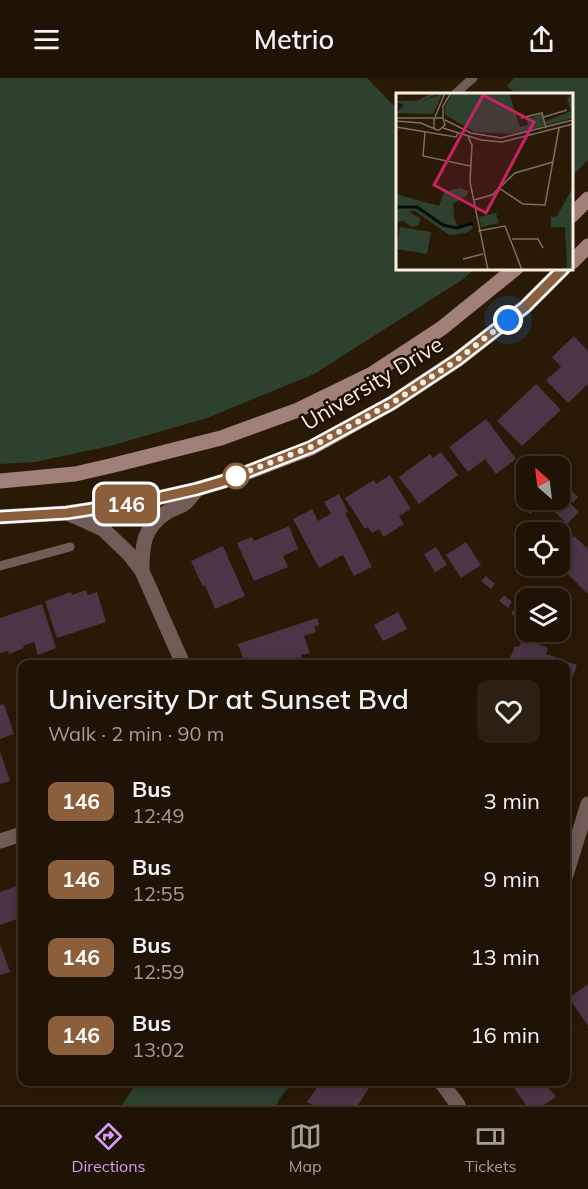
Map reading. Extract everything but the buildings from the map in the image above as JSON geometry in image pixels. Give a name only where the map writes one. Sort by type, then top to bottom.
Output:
[{"type":"main road","points":[[573,214],[588,199]]},
{"type":"main road","points":[[573,261],[588,246]]},
{"type":"main road","name":"University Drive","points":[[0,481],[75,474],[110,466],[221,438],[298,410],[372,374],[442,328],[514,270]]},
{"type":"main road","name":"University Drive","points":[[0,517],[67,513],[144,501],[224,481],[311,447],[392,403],[465,353],[525,307],[562,270]]},
{"type":"street","points":[[142,571],[144,539],[149,529],[168,512],[186,502],[197,489]]},
{"type":"street","points":[[67,513],[103,529],[129,554],[142,571],[181,660]]},
{"type":"street","points":[[570,865],[584,828],[588,804]]},
{"type":"street","points":[[0,842],[18,835]]},
{"type":"street","points":[[444,1086],[458,1105]]},
{"type":"lane","points":[[456,93],[473,78]]},
{"type":"lane","points":[[0,566],[70,547]]},
{"type":"green space","points":[[0,78],[367,78],[396,108],[396,270],[473,270],[462,280],[314,374],[207,418],[110,446],[35,462],[0,464]]},
{"type":"green space","points":[[514,78],[588,78],[588,160],[573,175],[573,93],[515,93],[507,86]]},
{"type":"green space","points":[[134,1086],[290,1086],[277,1105],[122,1105]]},
{"type":"bus line","name":"146","points":[[0,517],[67,513],[144,501],[224,481],[311,447],[392,403],[457,360],[525,307],[562,270]]},
{"type":"route","points":[[236,476],[233,477],[311,447],[392,403],[457,360],[508,320]]}]
